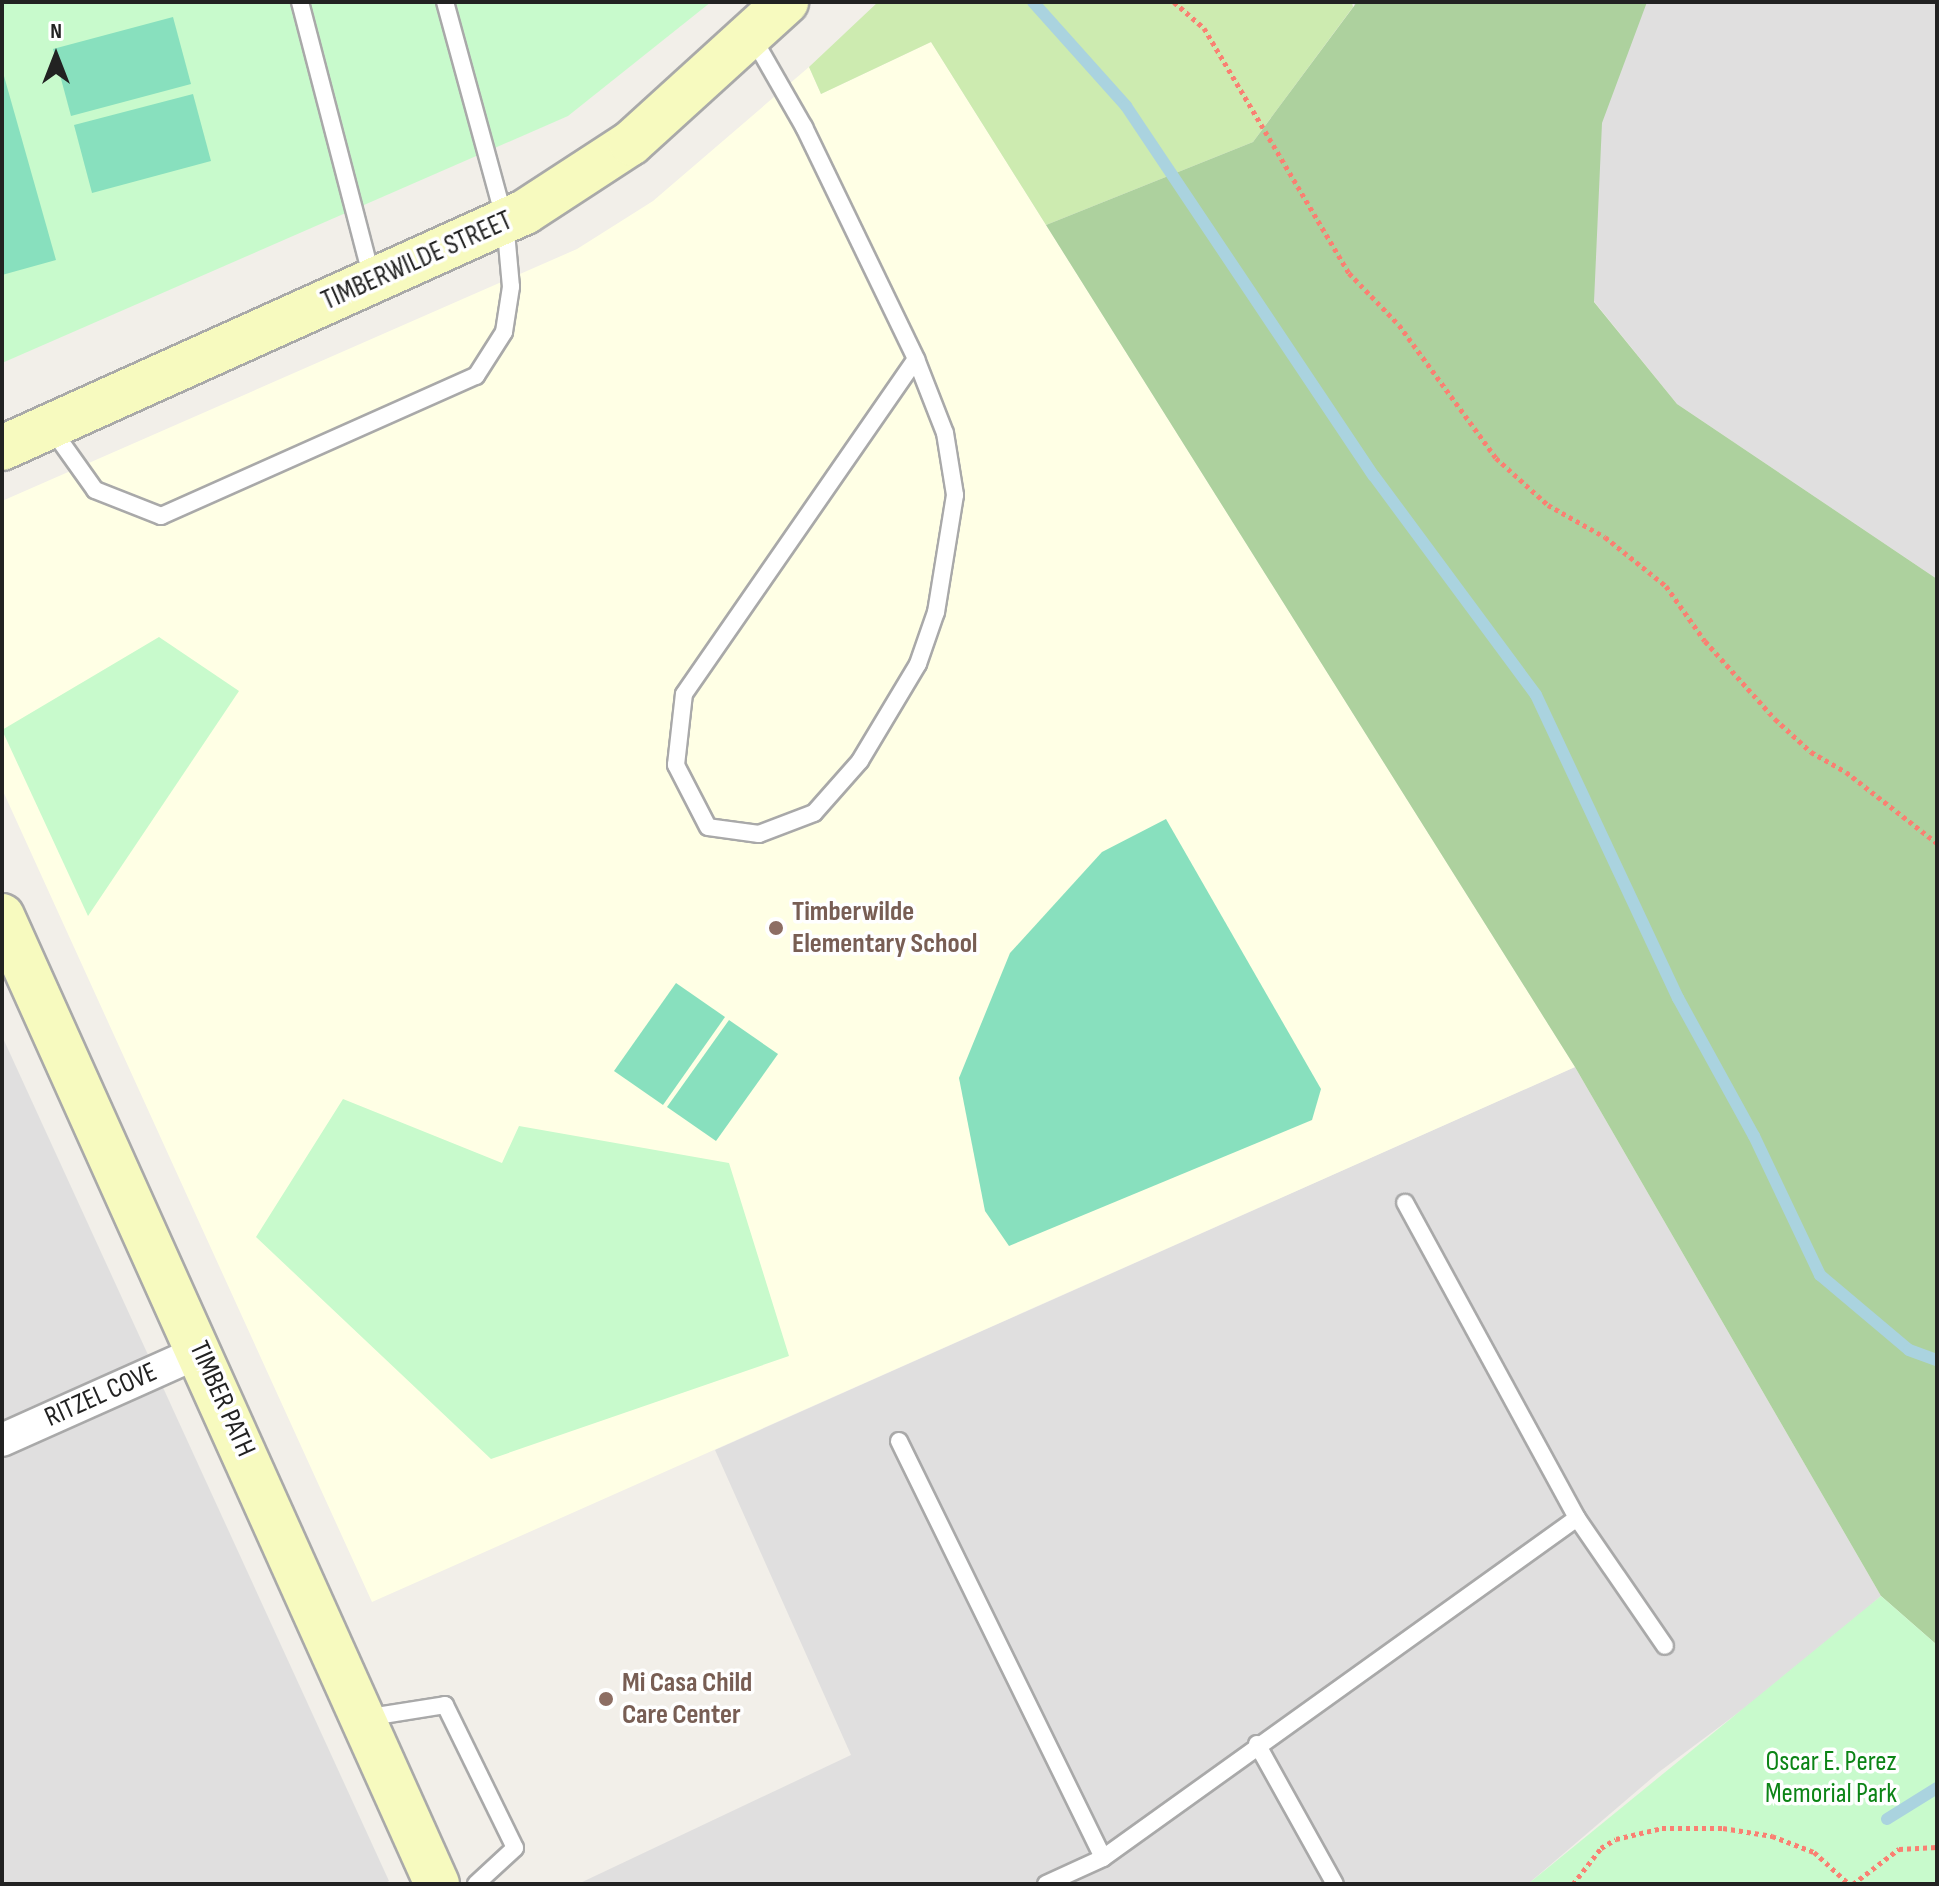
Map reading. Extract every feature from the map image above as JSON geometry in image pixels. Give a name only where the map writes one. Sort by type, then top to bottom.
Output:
[{"type":"street","name":"TIMBERWILDE STREET","points":[[2,448],[505,221],[631,143],[786,2]]},
{"type":"street","name":"TIMBER PATH","points":[[2,916],[201,1351],[437,1884]]},
{"type":"street","name":"RITZEL COVE","points":[[2,1440],[201,1351]]},
{"type":"lane","points":[[300,2],[372,281]]},
{"type":"lane","points":[[50,427],[95,490],[161,516],[476,376],[504,332],[511,287],[505,221],[445,2]]},
{"type":"lane","points":[[752,36],[804,127],[916,359],[945,433],[955,495],[936,612],[918,664],[860,761],[814,813],[759,834],[708,827],[676,765],[684,694],[916,359]]},
{"type":"lane","points":[[1405,1203],[1577,1518],[1665,1646]]},
{"type":"lane","points":[[899,1441],[1103,1858]]},
{"type":"lane","points":[[1046,1884],[1103,1858],[1257,1744],[1577,1518]]},
{"type":"lane","points":[[362,1718],[445,1705],[515,1848],[476,1884]]},
{"type":"lane","points":[[1257,1744],[1335,1884]]},
{"type":"path","points":[[1174,2],[1204,28],[1349,273],[1399,325],[1496,458],[1548,505],[1605,537],[1666,586],[1705,641],[1775,719],[1811,752],[1846,772],[1937,843]]},
{"type":"path","points":[[1573,1884],[1590,1857],[1608,1843],[1662,1828],[1723,1828],[1772,1836],[1814,1852],[1851,1884],[1899,1849],[1937,1847]]},
{"type":"shaded area","points":[[1352,2],[1937,2],[1937,579],[1677,404]]},
{"type":"shaded area","name":"Timberwilde Elementary School","points":[[931,42],[1575,1067],[372,1602],[2,789],[2,501],[577,249],[653,201],[809,67],[821,94]]},
{"type":"shaded area","points":[[2,1036],[389,1881],[383,1884],[2,1884]]},
{"type":"shaded area","points":[[1575,1067],[1881,1596],[1802,1665],[1659,1772],[1528,1884],[578,1884],[851,1755],[715,1450]]},
{"type":"green space","points":[[2,2],[711,2],[568,116],[2,363]]},
{"type":"green space","points":[[878,2],[1352,2],[1353,7],[1253,142],[1046,225],[931,42],[821,94],[809,67]]},
{"type":"green space","points":[[1357,2],[1647,2],[1602,123],[1594,302],[1677,404],[1937,579],[1937,1645],[1881,1596],[1575,1067],[1046,225],[1253,142]]},
{"type":"green space","points":[[173,17],[191,84],[71,116],[53,49]]},
{"type":"green space","points":[[2,69],[56,260],[2,275]]},
{"type":"green space","points":[[193,94],[211,161],[92,193],[74,125]]},
{"type":"green space","points":[[159,637],[239,691],[88,916],[2,730]]},
{"type":"green space","points":[[1166,819],[1321,1089],[1312,1120],[1009,1246],[985,1211],[959,1078],[1010,953],[1102,852]]},
{"type":"green space","points":[[676,983],[725,1017],[663,1105],[614,1071]]},
{"type":"green space","points":[[729,1020],[778,1054],[716,1141],[667,1107]]},
{"type":"green space","points":[[343,1099],[502,1163],[519,1126],[729,1163],[789,1356],[491,1459],[256,1237]]},
{"type":"green space","name":"Oscar E. Perez Memorial Park","points":[[1881,1596],[1937,1645],[1937,1884],[1528,1884]]},
{"type":"waterway","points":[[1033,2],[1126,106],[1374,476],[1536,695],[1678,998],[1754,1136],[1820,1275],[1909,1350],[1937,1360]]},
{"type":"waterway","points":[[1887,1819],[1937,1788]]},
{"type":"place","name":"Timberwilde Elementary School","points":[[776,928]]},
{"type":"place","name":"Mi Casa Child Care Center","points":[[606,1699]]}]
